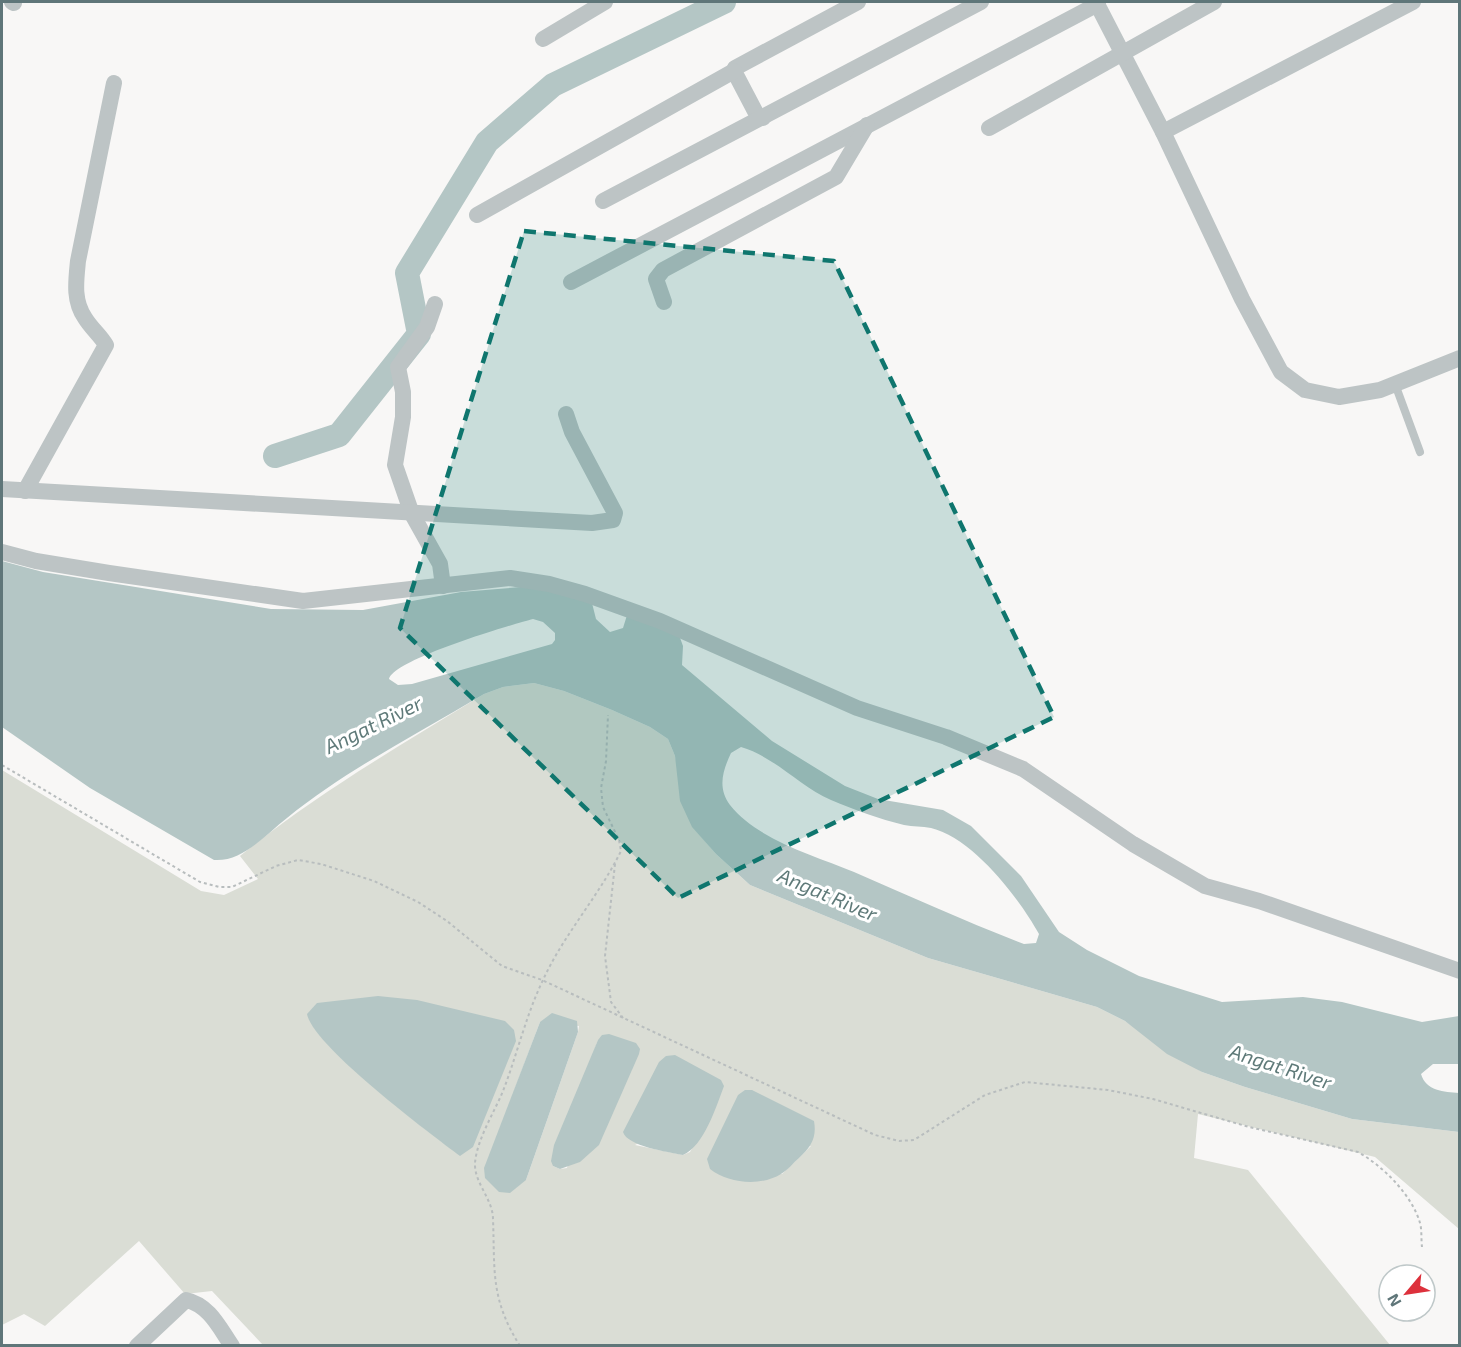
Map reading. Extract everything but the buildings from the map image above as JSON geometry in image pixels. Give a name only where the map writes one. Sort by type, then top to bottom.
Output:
[{"type":"street","points":[[543,39],[605,2]]},
{"type":"street","points":[[477,215],[858,2]]},
{"type":"street","points":[[603,201],[981,2]]},
{"type":"street","points":[[571,282],[1097,2],[1124,51],[1242,299],[1281,372],[1305,390],[1339,397],[1380,390],[1460,358]]},
{"type":"street","points":[[989,128],[1214,2]]},
{"type":"street","points":[[1163,132],[1413,2]]},
{"type":"street","points":[[734,71],[757,115],[763,118]]},
{"type":"street","points":[[25,491],[106,345],[84,317],[75,288],[78,261],[114,83]]},
{"type":"street","points":[[664,302],[656,279],[663,270],[836,177],[867,125]]},
{"type":"street","points":[[435,304],[427,327],[398,367],[403,392],[403,417],[395,465],[412,514],[440,564],[443,586]]},
{"type":"street","points":[[2,489],[412,514],[592,523],[613,520],[615,513],[572,432],[566,414]]},
{"type":"street","points":[[2,552],[36,561],[109,573],[303,601],[510,578],[549,584],[626,607],[856,708],[946,737],[1023,769],[1133,844],[1205,886],[1259,901],[1460,971]]},
{"type":"street","points":[[137,1346],[186,1300],[195,1302],[209,1313],[232,1346]]},
{"type":"lane","points":[[1395,384],[1420,452]]},
{"type":"path","points":[[520,1346],[511,1331],[499,1300],[493,1270],[494,1216],[475,1166],[477,1153],[503,1090],[542,980],[566,936],[621,851],[619,840],[603,807],[601,788],[606,761],[608,715]]},
{"type":"path","points":[[2,765],[200,882],[219,887],[231,887],[276,866],[298,860],[321,864],[374,881],[418,902],[447,921],[502,966],[542,980],[625,1021],[875,1135],[899,1141],[914,1140],[984,1095],[1025,1082],[1107,1090],[1153,1099],[1249,1127],[1358,1152],[1373,1160],[1413,1206],[1420,1224],[1422,1247]]},
{"type":"path","points":[[615,862],[605,956],[611,1002],[625,1021]]},
{"type":"highlighted area","points":[[524,231],[834,261],[1054,717],[678,898],[400,628]]},
{"type":"shaded area","points":[[534,683],[564,691],[650,727],[668,739],[675,756],[692,826],[716,854],[750,885],[928,958],[1097,1007],[1125,1021],[1202,1072],[1245,1087],[1352,1119],[1459,1132],[1459,1229],[1375,1157],[1198,1114],[1194,1158],[1248,1170],[1390,1345],[263,1345],[212,1291],[185,1294],[139,1241],[45,1326],[24,1314],[2,1325],[2,770],[201,891],[224,895],[258,879],[240,856],[299,811],[484,694],[503,687]],"holes":[[[540,1022],[579,1026],[526,1180],[514,1091]],[[598,1040],[567,1168],[560,1169],[553,1166]],[[718,1101],[690,1152],[683,1155],[635,1145]],[[811,1146],[782,1174],[710,1169]]]},
{"type":"water","name":"Angat River","points":[[2,561],[43,572],[271,609],[363,610],[461,592],[533,586],[591,599],[596,619],[610,632],[623,628],[628,612],[679,635],[683,646],[682,665],[772,741],[845,786],[878,799],[943,810],[971,826],[1021,876],[1059,932],[1087,950],[1139,976],[1222,1002],[1303,997],[1342,1002],[1422,1022],[1459,1016],[1459,1064],[1433,1064],[1421,1074],[1423,1080],[1431,1087],[1459,1093],[1459,1132],[1352,1119],[1245,1087],[1202,1072],[1167,1054],[1125,1021],[1097,1007],[928,958],[750,885],[716,854],[692,827],[680,801],[675,756],[668,739],[650,727],[564,691],[534,683],[503,687],[484,694],[358,768],[310,800],[244,852],[235,857],[214,860],[90,788],[2,727]],"holes":[[[533,619],[543,622],[555,633],[555,640],[552,644],[412,684],[398,685],[389,679],[396,671],[431,653],[479,635]],[[741,747],[776,764],[831,800],[895,823],[931,828],[963,844],[993,871],[1020,904],[1039,934],[1036,943],[1024,944],[981,927],[771,838],[742,818],[726,799],[722,786],[724,772],[731,753]]]},
{"type":"water","points":[[378,996],[417,1000],[505,1021],[514,1030],[516,1041],[473,1147],[460,1156],[350,1067],[314,1028],[307,1014],[317,1003]]},
{"type":"water","points":[[552,1013],[577,1021],[578,1032],[526,1180],[510,1193],[499,1192],[485,1178],[484,1168],[540,1022]]},
{"type":"water","points":[[609,1034],[636,1043],[640,1049],[639,1054],[599,1145],[580,1162],[560,1169],[553,1166],[551,1161],[554,1145],[598,1040],[602,1035]]},
{"type":"water","points":[[675,1055],[721,1080],[724,1086],[703,1135],[683,1155],[640,1145],[626,1137],[623,1132],[659,1062],[666,1056]]},
{"type":"water","points":[[745,1090],[752,1090],[814,1121],[814,1137],[807,1150],[784,1172],[764,1181],[744,1182],[726,1178],[710,1169],[707,1159],[738,1095]]},
{"type":"waterway","points":[[275,456],[339,435],[419,334],[407,273],[487,142],[553,85],[724,2]]}]
